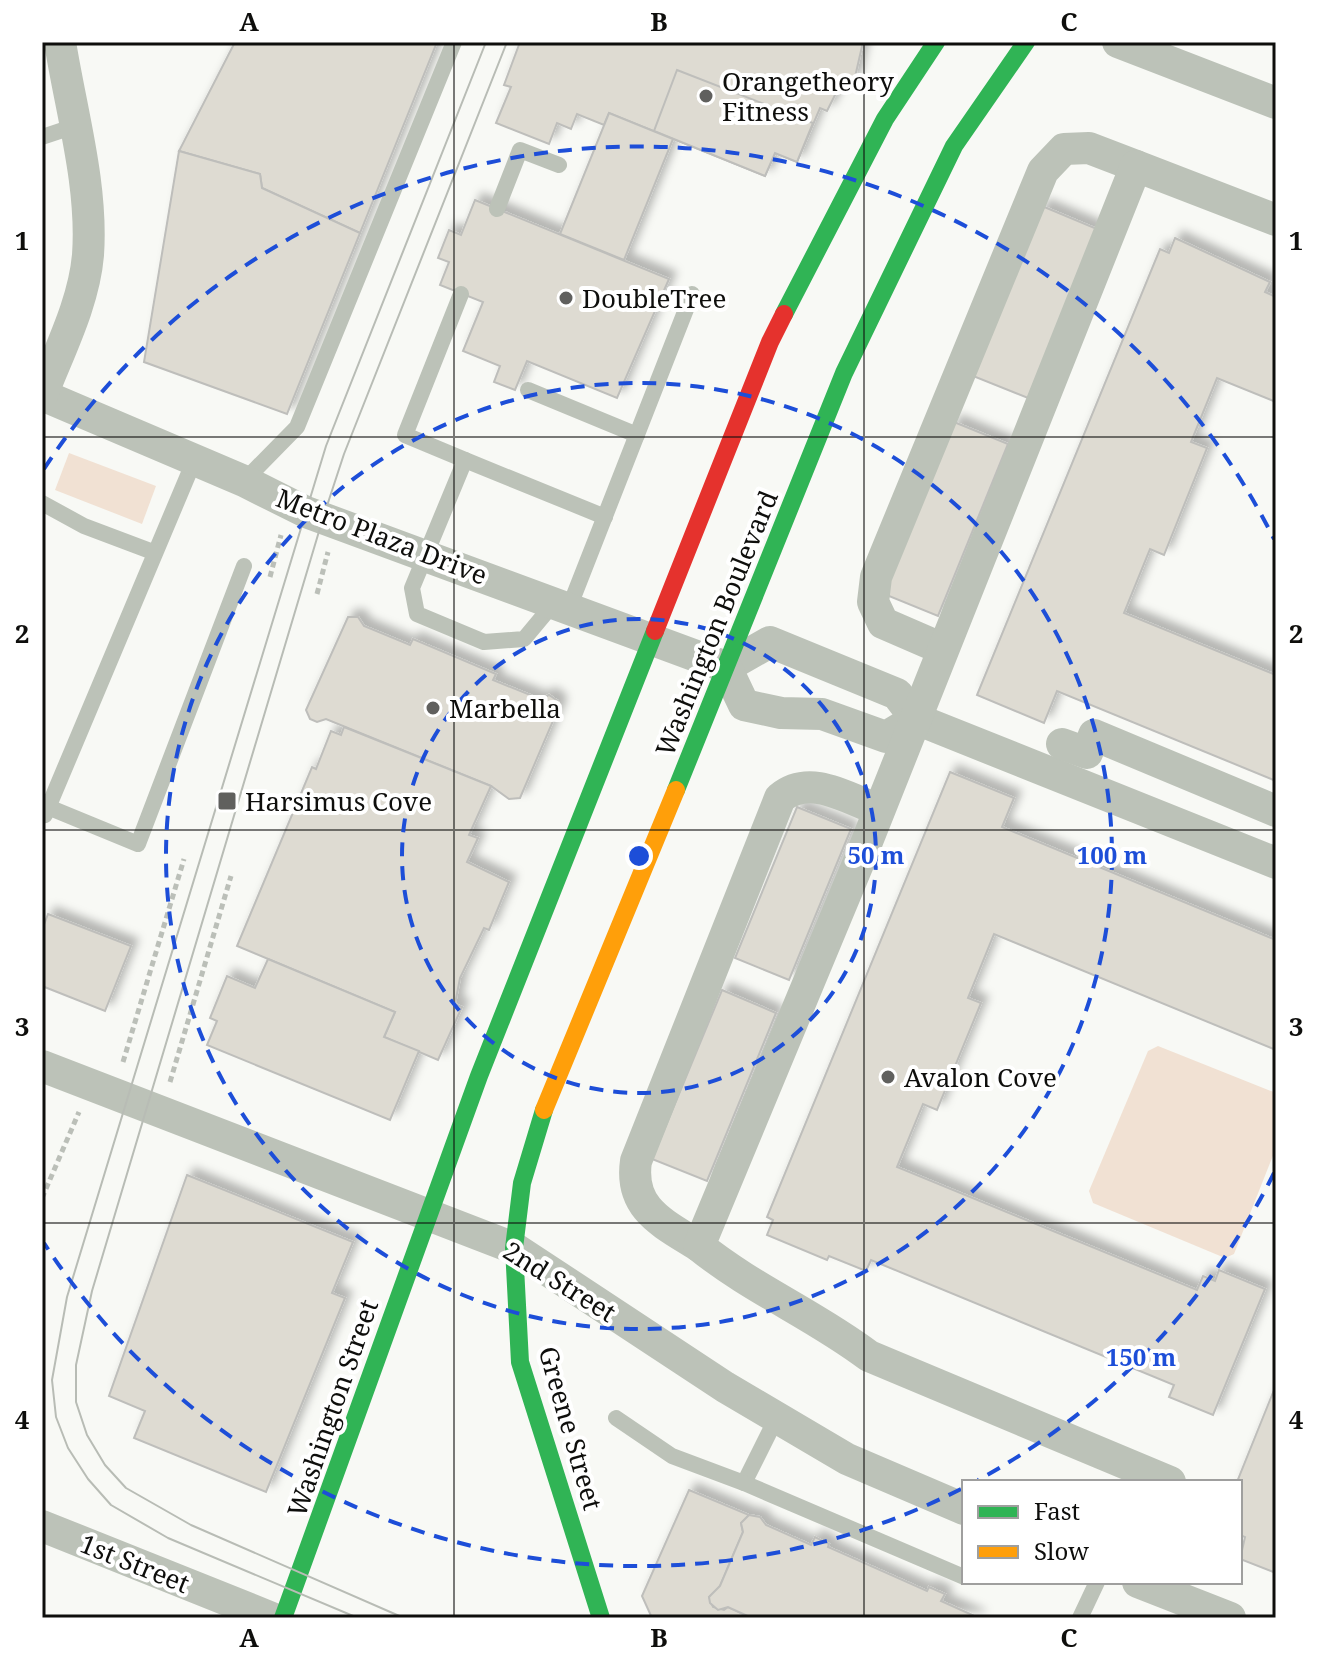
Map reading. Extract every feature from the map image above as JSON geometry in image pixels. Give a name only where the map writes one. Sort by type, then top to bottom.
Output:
[{"type":"street","points":[[42,395],[78,301],[88,255],[75,126],[60,42]]},
{"type":"street","name":"Washington Boulevard","points":[[428,1215],[479,1076],[770,342],[885,119],[936,42]]},
{"type":"street","name":"Washington Boulevard","points":[[514,1248],[522,1183],[547,1099],[844,373],[954,146],[1026,42]]},
{"type":"street","points":[[1118,42],[1276,103]]},
{"type":"street","points":[[943,649],[883,623],[873,602],[876,577],[1043,171],[1064,149],[1089,148],[1276,220]]},
{"type":"street","points":[[699,1246],[916,719],[1136,166]]},
{"type":"street","name":"Metro Plaza Drive","points":[[42,395],[244,481],[306,512],[726,667]]},
{"type":"street","points":[[916,719],[886,737],[822,714],[781,713],[744,705],[726,667],[770,642],[897,694],[916,719],[1276,863]]},
{"type":"street","points":[[1062,744],[1087,753],[1094,735],[1276,811]]},
{"type":"street","points":[[879,810],[815,785],[794,787],[780,798],[636,1161],[633,1181],[640,1200],[662,1222],[728,1270],[833,1329],[869,1356],[1165,1480]]},
{"type":"street","name":"2nd Street","points":[[42,1066],[514,1248],[725,1387],[847,1459],[962,1508]]},
{"type":"street","name":"Washington Street","points":[[283,1618],[428,1215]]},
{"type":"street","name":"Greene Street","points":[[514,1248],[520,1362],[601,1618]]},
{"type":"street","name":"1st Street","points":[[42,1526],[272,1618]]},
{"type":"street","points":[[1143,1584],[1230,1618]]},
{"type":"lane","points":[[244,481],[297,427],[454,42]]},
{"type":"lane","points":[[42,137],[75,126]]},
{"type":"lane","points":[[497,209],[520,150],[559,165]]},
{"type":"lane","points":[[461,294],[405,435],[605,517]]},
{"type":"lane","points":[[465,460],[412,588],[417,614],[484,642],[524,639],[562,606],[605,517],[692,294]]},
{"type":"lane","points":[[528,390],[637,435]]},
{"type":"lane","points":[[42,824],[153,552],[194,461]]},
{"type":"lane","points":[[42,503],[84,526],[153,552]]},
{"type":"lane","points":[[45,812],[138,844],[244,566]]},
{"type":"lane","points":[[744,1483],[777,1417]]},
{"type":"lane","points":[[616,1418],[672,1456],[744,1483],[962,1576]]},
{"type":"lane","points":[[1080,1618],[1096,1584]]},
{"type":"path","points":[[270,577],[282,529]]},
{"type":"path","points":[[317,594],[329,547]]},
{"type":"path","points":[[123,1062],[184,859]]},
{"type":"path","points":[[170,1082],[231,876]]},
{"type":"path","points":[[42,1198],[79,1111]]},
{"type":"shaded area","points":[[69,453],[156,486],[142,524],[55,490]]},
{"type":"shaded area","points":[[1158,1046],[1276,1093],[1276,1148],[1234,1254],[1225,1258],[1093,1203],[1089,1191],[1148,1051]]},
{"type":"building","points":[[235,42],[437,42],[360,233],[262,188],[260,174],[179,151]]},
{"type":"building","points":[[520,42],[863,42],[855,77],[845,87],[840,85],[827,111],[820,108],[797,162],[775,153],[765,176],[609,113],[604,125],[577,114],[571,129],[557,123],[549,144],[496,123],[511,87],[504,85]]},
{"type":"building","name":"Orangetheory Fitness","points":[[677,70],[813,123],[797,162],[775,153],[765,176],[654,131]]},
{"type":"building","points":[[609,113],[673,139],[624,260],[560,234]]},
{"type":"building","points":[[179,151],[260,174],[262,188],[360,233],[287,414],[144,362]]},
{"type":"building","name":"DoubleTree","points":[[475,200],[669,279],[617,398],[527,361],[515,390],[494,382],[500,366],[463,351],[483,302],[440,285],[449,262],[438,258],[449,230],[461,235]]},
{"type":"building","points":[[1042,206],[1097,229],[1028,398],[973,376]]},
{"type":"building","points":[[1175,238],[1270,282],[1265,292],[1276,297],[1276,402],[1217,378],[1191,442],[1207,448],[1164,555],[1150,549],[1124,613],[1276,675],[1276,781],[1057,691],[1044,723],[977,695],[1160,249],[1169,253]]},
{"type":"building","points":[[954,422],[1008,444],[938,616],[884,594]]},
{"type":"building","name":"Marbella","points":[[348,617],[358,617],[364,626],[410,645],[413,639],[496,674],[493,680],[540,699],[549,695],[558,701],[559,707],[520,798],[509,799],[491,786],[326,719],[317,722],[310,719],[306,710]]},
{"type":"building","points":[[344,727],[491,786],[469,835],[478,838],[467,862],[509,882],[489,930],[484,928],[460,978],[455,1004],[462,1007],[438,1060],[384,1037],[395,1012],[237,946],[312,767],[316,769],[331,731],[341,735]]},
{"type":"building","name":"Avalon Cove","points":[[950,772],[1014,798],[1002,827],[1276,940],[1276,1050],[994,934],[968,998],[981,1003],[937,1110],[923,1104],[897,1167],[1197,1290],[1203,1276],[1215,1281],[1219,1270],[1265,1289],[1213,1415],[1169,1397],[1174,1385],[871,1260],[866,1271],[829,1256],[827,1260],[767,1235],[773,1220],[767,1217]]},
{"type":"building","points":[[797,807],[851,829],[789,980],[735,958]]},
{"type":"building","points":[[48,914],[131,946],[105,1011],[42,986],[42,930]]},
{"type":"building","points":[[268,959],[395,1012],[384,1037],[419,1051],[390,1120],[207,1045],[217,1021],[210,1018],[227,976],[255,988]]},
{"type":"building","points":[[722,990],[776,1013],[707,1181],[652,1159]]},
{"type":"building","points":[[187,1175],[353,1242],[332,1293],[345,1298],[266,1492],[134,1438],[145,1411],[109,1396]]},
{"type":"building","points":[[1276,1385],[1276,1573],[1242,1560],[1245,1537],[1242,1536],[1242,1480],[1238,1480]]},
{"type":"building","points":[[689,1490],[749,1515],[741,1523],[743,1532],[720,1586],[709,1597],[713,1607],[724,1610],[728,1607],[752,1618],[652,1618],[642,1596]]},
{"type":"building","points":[[749,1515],[760,1517],[766,1525],[811,1545],[815,1537],[829,1544],[828,1547],[927,1591],[929,1587],[945,1594],[941,1601],[979,1618],[752,1618],[728,1607],[718,1610],[710,1603],[709,1597],[720,1586],[743,1532],[741,1523]]},
{"type":"tram line","points":[[358,1618],[168,1538],[111,1505],[88,1479],[68,1448],[56,1417],[52,1380],[67,1297],[326,446],[486,42]]},
{"type":"tram line","points":[[404,1618],[191,1525],[126,1488],[105,1465],[87,1435],[76,1402],[76,1365],[92,1291],[323,518],[344,454],[507,42]]},
{"type":"traffic: fast","points":[[784,314],[885,119],[936,42]]},
{"type":"traffic: fast","points":[[676,790],[844,373],[954,146],[1026,42]]},
{"type":"traffic: fast","points":[[283,1618],[479,1076],[655,631]]},
{"type":"traffic: fast","points":[[544,1110],[522,1183],[514,1248],[520,1362],[601,1618]]},
{"type":"traffic: slow","points":[[544,1110],[676,790]]},
{"type":"traffic: jam","points":[[655,631],[770,342],[784,314]]},
{"type":"place","name":"Orangetheory Fitness","points":[[706,96]]},
{"type":"place","name":"DoubleTree","points":[[566,298]]},
{"type":"place","name":"Marbella","points":[[433,708]]},
{"type":"place","name":"Harsimus Cove","points":[[227,801]]},
{"type":"place","name":"Avalon Cove","points":[[888,1077]]}]
